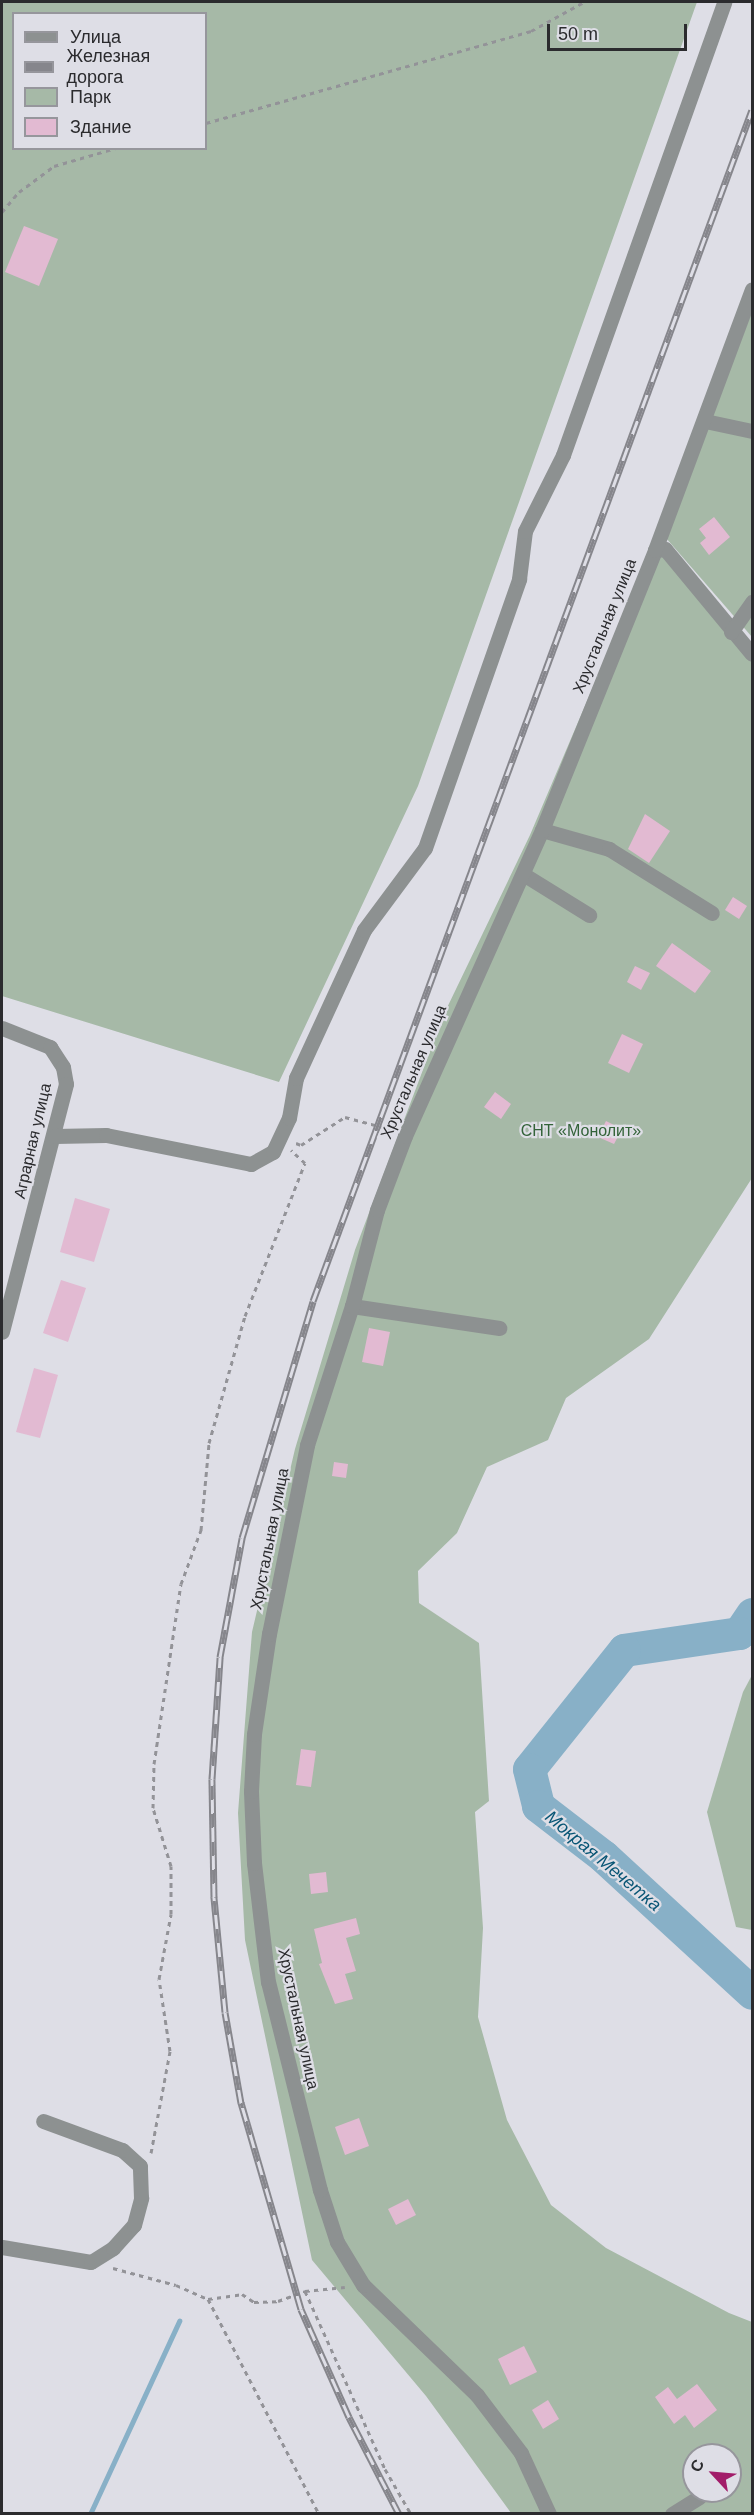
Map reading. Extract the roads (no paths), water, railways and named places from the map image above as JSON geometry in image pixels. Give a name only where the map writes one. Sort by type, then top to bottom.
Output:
[{"type":"street","points":[[55,1137],[106,1135],[251,1164],[273,1152],[290,1118],[296,1078],[364,930],[425,848],[519,579],[525,531],[563,455],[724,2]]},
{"type":"street","name":"Хрустальная улица","points":[[549,2514],[521,2453],[477,2395],[363,2285],[337,2242],[320,2190],[268,1982],[254,1863],[251,1791],[254,1734],[269,1634],[307,1445],[352,1306],[377,1210],[405,1136],[542,830],[655,550],[753,289]]},
{"type":"street","points":[[705,421],[753,431]]},
{"type":"street","points":[[655,550],[665,549],[696,583],[731,633],[753,654]]},
{"type":"street","points":[[731,633],[753,602]]},
{"type":"street","points":[[542,830],[609,849],[712,913]]},
{"type":"street","points":[[523,874],[589,915]]},
{"type":"street","name":"Аграрная улица","points":[[2,1028],[50,1047],[63,1067],[66,1084],[55,1137],[2,1332]]},
{"type":"street","points":[[352,1306],[499,1328]]},
{"type":"street","points":[[2,2247],[91,2262],[113,2248],[134,2225],[141,2198],[140,2166],[122,2150],[42,2121]]},
{"type":"street","points":[[672,2514],[689,2503]]},
{"type":"waterway","name":"Мокрая Мечетка","points":[[752,1614],[739,1633],[624,1650],[529,1769],[538,1806],[603,1856],[752,1993]]},
{"type":"waterway","points":[[90,2514],[179,2321]]},
{"type":"railway","points":[[399,2514],[349,2417],[301,2309],[241,2103],[225,2012],[214,1897],[212,1779],[220,1657],[242,1538],[313,1301],[752,110]]},
{"type":"park label","name":"СНТ «Монолит»","points":[[581,1131]]}]
